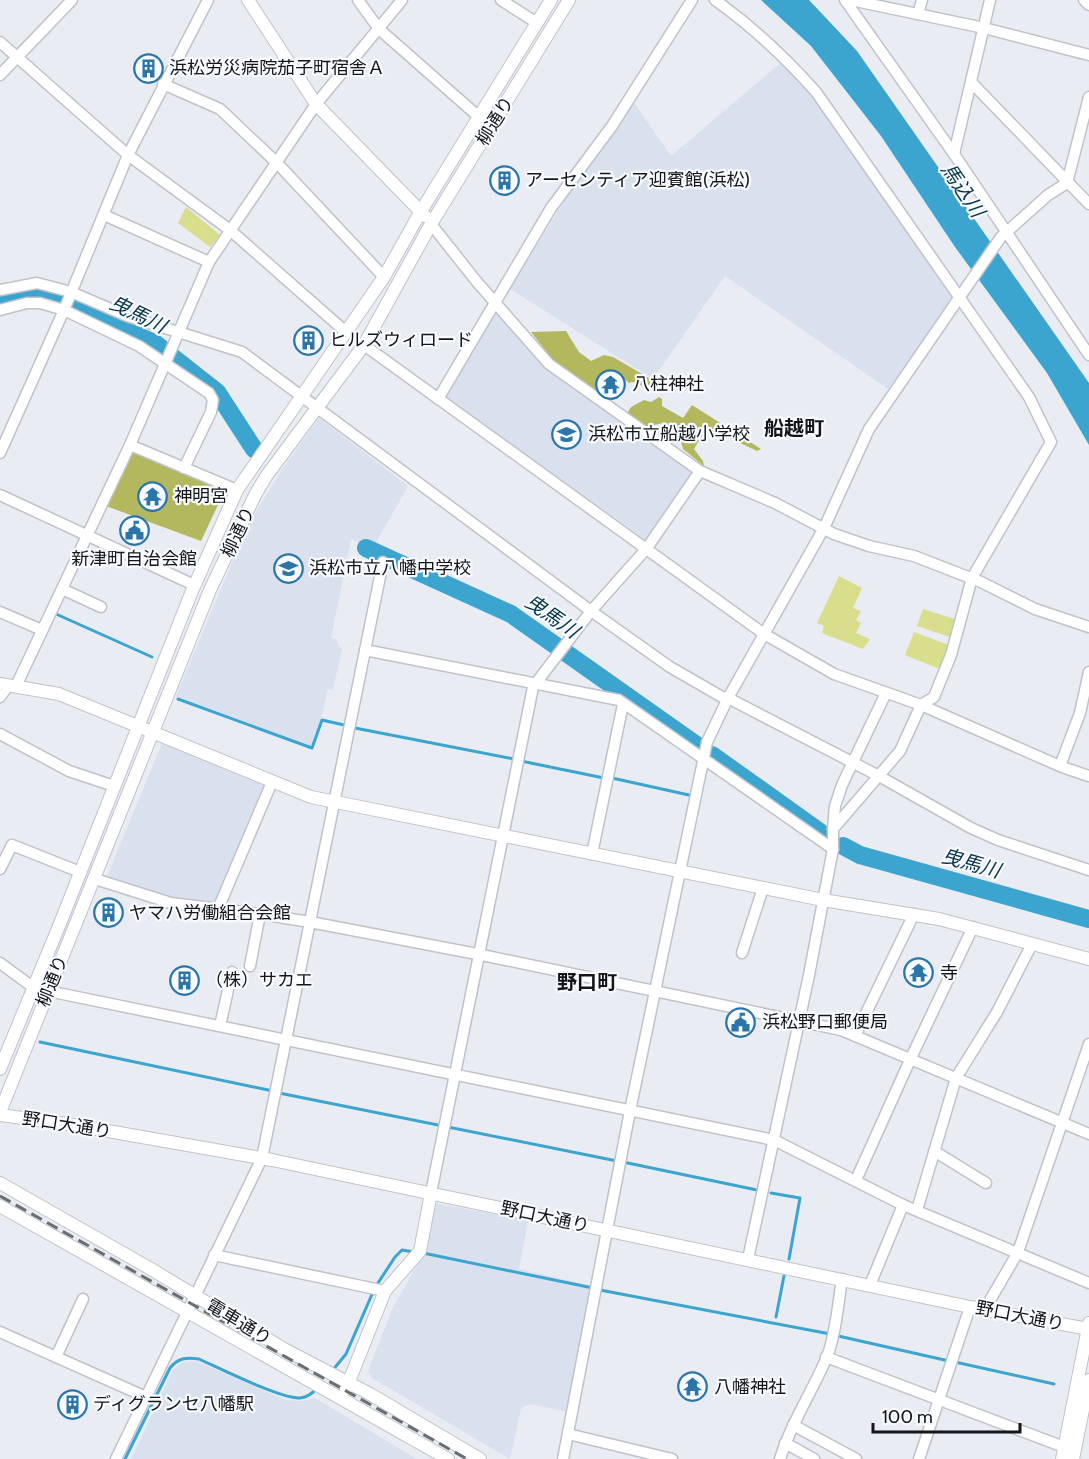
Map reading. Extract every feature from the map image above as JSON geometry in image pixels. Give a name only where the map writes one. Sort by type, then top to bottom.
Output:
[{"type":"street","points":[[0,75],[72,0]]},
{"type":"street","points":[[0,453],[64,309],[128,155],[208,0]]},
{"type":"street","points":[[249,0],[315,104],[421,211],[549,364],[700,471],[775,503],[834,534],[869,546],[914,556],[972,578],[1035,609],[1089,627]]},
{"type":"street","points":[[358,0],[379,29],[479,117]]},
{"type":"street","points":[[0,697],[42,630],[88,536],[209,262],[315,104],[402,0]]},
{"type":"street","points":[[501,0],[537,23]]},
{"type":"street","name":"柳通り","points":[[0,1069],[5,1043],[34,988],[194,585],[237,490],[384,277],[421,211],[551,0]]},
{"type":"street","name":"柳通り","points":[[0,1114],[210,590],[251,503],[267,475],[364,345],[431,224],[569,0]]},
{"type":"street","points":[[438,399],[551,208],[612,126],[692,0]]},
{"type":"street","points":[[715,0],[747,23],[777,50],[816,92],[962,295],[1029,397],[1051,442],[972,578],[951,655],[934,697],[921,705],[900,751],[833,829]]},
{"type":"street","points":[[845,0],[954,154],[1003,235],[1089,355]]},
{"type":"street","points":[[851,0],[984,28],[1089,55]]},
{"type":"street","points":[[918,14],[922,0]]},
{"type":"street","points":[[954,154],[990,0]]},
{"type":"street","points":[[1084,0],[1089,5]]},
{"type":"street","points":[[0,42],[128,155],[230,230],[347,333]]},
{"type":"street","points":[[972,83],[1089,204]]},
{"type":"street","points":[[163,84],[220,109],[277,163],[384,277]]},
{"type":"street","points":[[563,1459],[606,1230],[707,742],[728,698],[824,528],[869,429],[1003,235],[1047,195],[1067,183],[1089,97]]},
{"type":"street","points":[[104,214],[209,262]]},
{"type":"street","points":[[0,290],[37,284],[178,334],[242,352],[670,667],[723,698],[728,698],[853,762],[971,828],[998,840],[1089,870]]},
{"type":"street","points":[[0,310],[27,303],[40,303],[64,309],[167,358],[209,393],[213,400],[211,412],[184,468]]},
{"type":"street","points":[[364,345],[764,634],[834,674],[921,705],[1060,766],[1089,776]]},
{"type":"street","points":[[130,445],[237,490]]},
{"type":"street","points":[[342,1399],[385,1291],[420,1251],[477,954],[532,687],[536,685],[591,611],[647,549],[700,471]]},
{"type":"street","points":[[0,495],[194,585]]},
{"type":"street","points":[[116,1459],[262,1158],[383,562]]},
{"type":"street","points":[[62,589],[101,607]]},
{"type":"street","points":[[0,612],[42,630]]},
{"type":"street","points":[[365,650],[619,700],[833,849]]},
{"type":"street","points":[[1060,766],[1080,713],[1089,672]]},
{"type":"street","points":[[8,685],[59,694],[311,797],[823,900],[914,914],[973,927],[1089,959]]},
{"type":"street","points":[[748,1259],[809,975],[833,849],[835,806],[886,693]]},
{"type":"street","points":[[592,854],[624,704]]},
{"type":"street","points":[[0,734],[69,771],[114,786]]},
{"type":"street","points":[[218,909],[272,782]]},
{"type":"street","points":[[0,869],[12,845],[80,872]]},
{"type":"street","points":[[95,879],[171,903],[310,922],[477,954],[841,1030],[1089,1134]]},
{"type":"street","points":[[742,953],[763,888]]},
{"type":"street","points":[[250,966],[260,914]]},
{"type":"street","points":[[855,1036],[914,914]]},
{"type":"street","points":[[855,1180],[973,927]]},
{"type":"street","points":[[917,1210],[957,1078],[997,1012],[1032,944]]},
{"type":"street","points":[[0,963],[34,988]]},
{"type":"street","points":[[220,1026],[232,972]]},
{"type":"street","points":[[48,991],[774,1140],[903,1205],[1089,1283]]},
{"type":"street","points":[[985,1309],[1018,1252],[1089,1044]]},
{"type":"street","name":"野口大通り","points":[[0,1114],[262,1158],[970,1307],[1088,1327]]},
{"type":"street","points":[[934,1151],[986,1183]]},
{"type":"street","name":"電車通り","points":[[0,1183],[480,1459]]},
{"type":"street","points":[[870,1285],[903,1205]]},
{"type":"street","name":"電車通り","points":[[0,1206],[448,1459]]},
{"type":"street","points":[[214,1255],[385,1291]]},
{"type":"street","points":[[780,1459],[793,1425],[832,1342],[842,1279]]},
{"type":"street","points":[[56,1357],[83,1299]]},
{"type":"street","points":[[919,1459],[970,1307]]},
{"type":"street","points":[[826,1357],[1063,1453],[1088,1327]]},
{"type":"street","points":[[0,1332],[146,1397]]},
{"type":"street","points":[[1072,1459],[1089,1380]]},
{"type":"street","points":[[793,1425],[856,1459]]},
{"type":"street","points":[[568,1434],[672,1459]]},
{"type":"street","points":[[785,1443],[814,1459]]},
{"type":"shaded area","points":[[784,60],[818,98],[953,300],[888,389],[725,276],[653,379],[510,289],[587,164],[633,101],[671,156]]},
{"type":"shaded area","name":"浜松市立船越小学校","points":[[495,312],[545,368],[691,471],[692,477],[651,536],[645,539],[443,396]]},
{"type":"shaded area","name":"浜松市立八幡中学校","points":[[319,418],[408,486],[373,548],[351,539],[331,638],[336,639],[339,647],[342,648],[333,690],[328,689],[311,746],[176,696],[242,539],[281,471]]},
{"type":"shaded area","points":[[162,743],[265,785],[216,906],[157,895],[107,876]]},
{"type":"shaded area","points":[[435,1203],[528,1221],[519,1269],[593,1286],[568,1412],[530,1404],[521,1408],[510,1459],[372,1378],[368,1371],[394,1305],[423,1255]]},
{"type":"shaded area","points":[[196,1361],[286,1400],[302,1401],[315,1398],[417,1459],[131,1459],[173,1370],[183,1362]]},
{"type":"green space","points":[[186,207],[220,235],[210,247],[178,223]]},
{"type":"green space","points":[[566,331],[579,352],[591,361],[604,355],[613,357],[656,382],[646,387],[629,383],[621,376],[605,373],[601,381],[605,390],[619,398],[613,400],[598,395],[552,359],[531,332]]},
{"type":"green space","points":[[659,397],[662,399],[662,406],[683,418],[692,405],[761,449],[757,451],[713,430],[701,437],[694,449],[704,466],[683,449],[681,442],[670,443],[657,432],[664,423],[644,427],[626,415],[631,407],[644,400],[651,402]]},
{"type":"green space","points":[[132,450],[225,490],[201,541],[106,506]]},
{"type":"green space","points":[[839,576],[862,588],[853,608],[861,611],[856,620],[861,623],[856,633],[870,639],[863,649],[822,633],[824,626],[817,623]]},
{"type":"green space","points":[[923,609],[955,619],[950,637],[917,626]]},
{"type":"green space","points":[[914,632],[949,645],[941,666],[937,668],[905,655]]},
{"type":"water","points":[[761,0],[809,0],[857,51],[1089,383],[1089,445],[1047,373],[955,247],[881,136],[811,46]]},
{"type":"waterway","name":"曳馬川","points":[[0,302],[27,295],[43,296],[86,312],[156,344],[217,392],[254,449]]},
{"type":"waterway","name":"曳馬川","points":[[366,548],[511,614],[698,746]]},
{"type":"waterway","points":[[56,614],[152,657]]},
{"type":"waterway","points":[[178,699],[312,748],[322,720],[344,725]]},
{"type":"waterway","points":[[355,728],[514,759]]},
{"type":"waterway","name":"曳馬川","points":[[712,755],[820,832]]},
{"type":"waterway","points":[[521,761],[604,778]]},
{"type":"waterway","points":[[612,778],[689,795]]},
{"type":"waterway","name":"曳馬川","points":[[843,846],[860,855],[1089,919]]},
{"type":"waterway","points":[[40,1042],[273,1091]]},
{"type":"waterway","points":[[279,1093],[617,1161]]},
{"type":"waterway","points":[[623,1162],[757,1190]]},
{"type":"waterway","points":[[771,1193],[800,1198],[789,1259]]},
{"type":"waterway","points":[[376,1286],[402,1250],[414,1252]]},
{"type":"waterway","points":[[423,1253],[593,1288]]},
{"type":"waterway","points":[[776,1317],[784,1276]]},
{"type":"waterway","points":[[600,1290],[825,1333],[949,1361]]},
{"type":"waterway","points":[[332,1371],[346,1354],[373,1292]]},
{"type":"waterway","points":[[125,1459],[170,1368],[179,1360],[199,1359],[279,1394],[291,1397],[305,1397],[316,1389]]},
{"type":"waterway","points":[[955,1362],[1054,1384]]},
{"type":"railway","points":[[0,1196],[467,1459]]},
{"type":"place","name":"浜松労災病院茄子町宿舎Ａ","points":[[148,68]]},
{"type":"place","name":"アーセンティア迎賓館(浜松)","points":[[504,180]]},
{"type":"place","name":"ヒルズウィロード","points":[[308,340]]},
{"type":"place","name":"八柱神社","points":[[611,384]]},
{"type":"place","name":"浜松市立船越小学校","points":[[567,434]]},
{"type":"place","name":"神明宮","points":[[153,496]]},
{"type":"place","name":"新津町自治会館","points":[[134,530]]},
{"type":"place","name":"浜松市立八幡中学校","points":[[288,568]]},
{"type":"place","name":"ヤマハ労働組合会館","points":[[108,913]]},
{"type":"place","name":"寺","points":[[919,973]]},
{"type":"place","name":"（株）サカエ","points":[[184,980]]},
{"type":"place","name":"浜松野口郵便局","points":[[741,1022]]},
{"type":"place","name":"八幡神社","points":[[693,1387]]},
{"type":"place","name":"ディグランセ八幡駅","points":[[72,1404]]},
{"type":"district","name":"船越町","points":[[794,428]]},
{"type":"district","name":"野口町","points":[[587,982]]},
{"type":"water label","name":"馬込川","points":[[963,190]]}]
